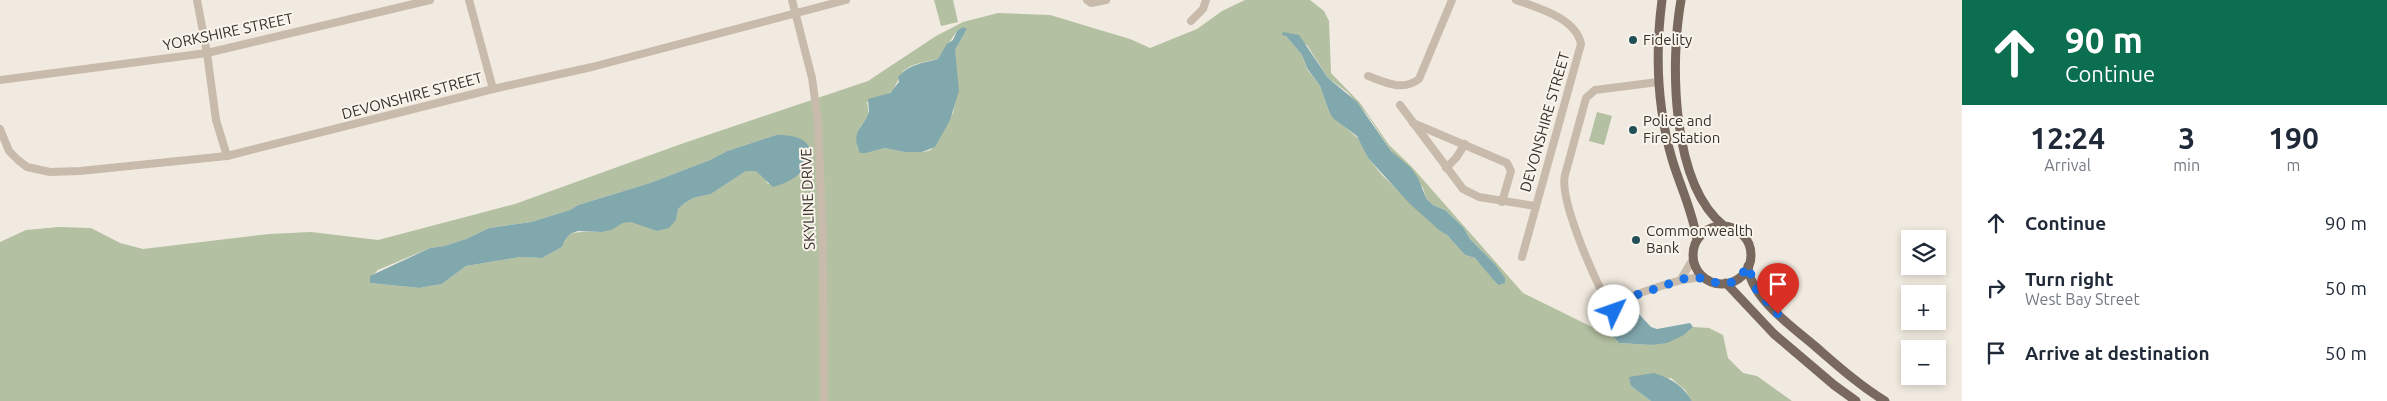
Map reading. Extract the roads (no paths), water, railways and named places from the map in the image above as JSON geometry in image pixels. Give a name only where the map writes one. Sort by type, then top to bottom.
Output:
[{"type":"main road","points":[[1662,0],[1658,82],[1669,148],[1693,219],[1697,240],[1693,260],[1704,278],[1717,283],[1726,283],[1739,278],[1748,266],[1750,256],[1747,241],[1739,232],[1724,226],[1712,217],[1701,199],[1690,171],[1683,141],[1674,76],[1675,44],[1681,0]]},
{"type":"main road","points":[[1697,240],[1711,228],[1724,226]]},
{"type":"main road","points":[[1748,266],[1756,289],[1778,314],[1844,372],[1885,401]]},
{"type":"main road","points":[[1726,283],[1774,334],[1834,386],[1856,401]]},
{"type":"street","points":[[197,0],[207,53],[216,120],[227,156]]},
{"type":"street","name":"YORKSHIRE STREET","points":[[0,80],[207,53],[430,0]]},
{"type":"street","points":[[468,0],[493,89]]},
{"type":"street","name":"SKYLINE DRIVE","points":[[792,0],[812,78],[820,139],[824,401]]},
{"type":"street","name":"DEVONSHIRE STREET","points":[[0,129],[9,151],[18,160],[27,167],[50,172],[80,171],[227,156],[493,89],[592,67],[846,0]]},
{"type":"street","points":[[1087,0],[1091,3],[1106,0]]},
{"type":"street","points":[[1191,21],[1203,9],[1206,0]]},
{"type":"street","points":[[1368,76],[1401,86],[1411,85],[1419,79],[1452,0]]},
{"type":"street","name":"DEVONSHIRE STREET","points":[[1516,0],[1537,4],[1572,26],[1578,34],[1581,44],[1522,257]]},
{"type":"street","points":[[1602,292],[1593,274],[1570,210],[1564,187],[1564,175],[1586,98],[1590,94],[1601,89],[1658,82]]},
{"type":"street","points":[[1400,105],[1456,182],[1472,194],[1502,202],[1535,206]]},
{"type":"street","points":[[1413,123],[1502,159],[1510,166],[1502,202]]},
{"type":"street","points":[[1446,168],[1456,158],[1465,144]]},
{"type":"street","points":[[1681,279],[1693,260]]},
{"type":"street","points":[[1618,300],[1681,279],[1692,277],[1704,278]]},
{"type":"street","points":[[1602,292],[1612,292],[1618,300],[1613,312],[1601,312],[1595,301],[1602,292]]},
{"type":"water","points":[[963,27],[967,29],[955,50],[959,91],[950,120],[935,147],[922,152],[904,152],[885,148],[860,153],[856,139],[858,130],[869,112],[868,99],[890,93],[899,82],[898,77],[907,69],[938,59],[947,44],[953,40],[957,31]]},
{"type":"water","points":[[1283,32],[1299,35],[1328,78],[1357,102],[1391,151],[1411,168],[1418,178],[1426,198],[1433,205],[1445,210],[1463,227],[1470,239],[1494,263],[1505,278],[1505,283],[1498,285],[1475,258],[1465,255],[1447,235],[1410,204],[1368,158],[1357,136],[1330,114],[1320,86],[1307,68],[1302,55],[1286,36],[1282,35]]},
{"type":"water","points":[[776,135],[793,136],[804,141],[810,148],[807,165],[799,174],[788,182],[773,187],[756,171],[746,171],[711,194],[693,198],[685,203],[678,209],[676,220],[669,228],[657,231],[631,222],[623,223],[611,230],[602,232],[578,231],[570,234],[562,247],[542,258],[520,257],[466,266],[442,284],[419,288],[370,283],[370,276],[430,248],[466,239],[489,228],[531,222],[570,210],[578,205],[650,183],[710,160],[727,151]]},
{"type":"water","points":[[1636,311],[1651,327],[1657,329],[1690,323],[1693,327],[1684,335],[1667,343],[1651,345],[1619,343],[1610,333],[1625,317]]},
{"type":"water","points":[[1654,373],[1676,383],[1692,401],[1651,401],[1631,386],[1629,377]]},
{"type":"place","name":"Fidelity","points":[[1633,40]]},
{"type":"place","name":"Police and Fire Station","points":[[1633,130]]},
{"type":"place","name":"Commonwealth Bank","points":[[1636,240]]}]
